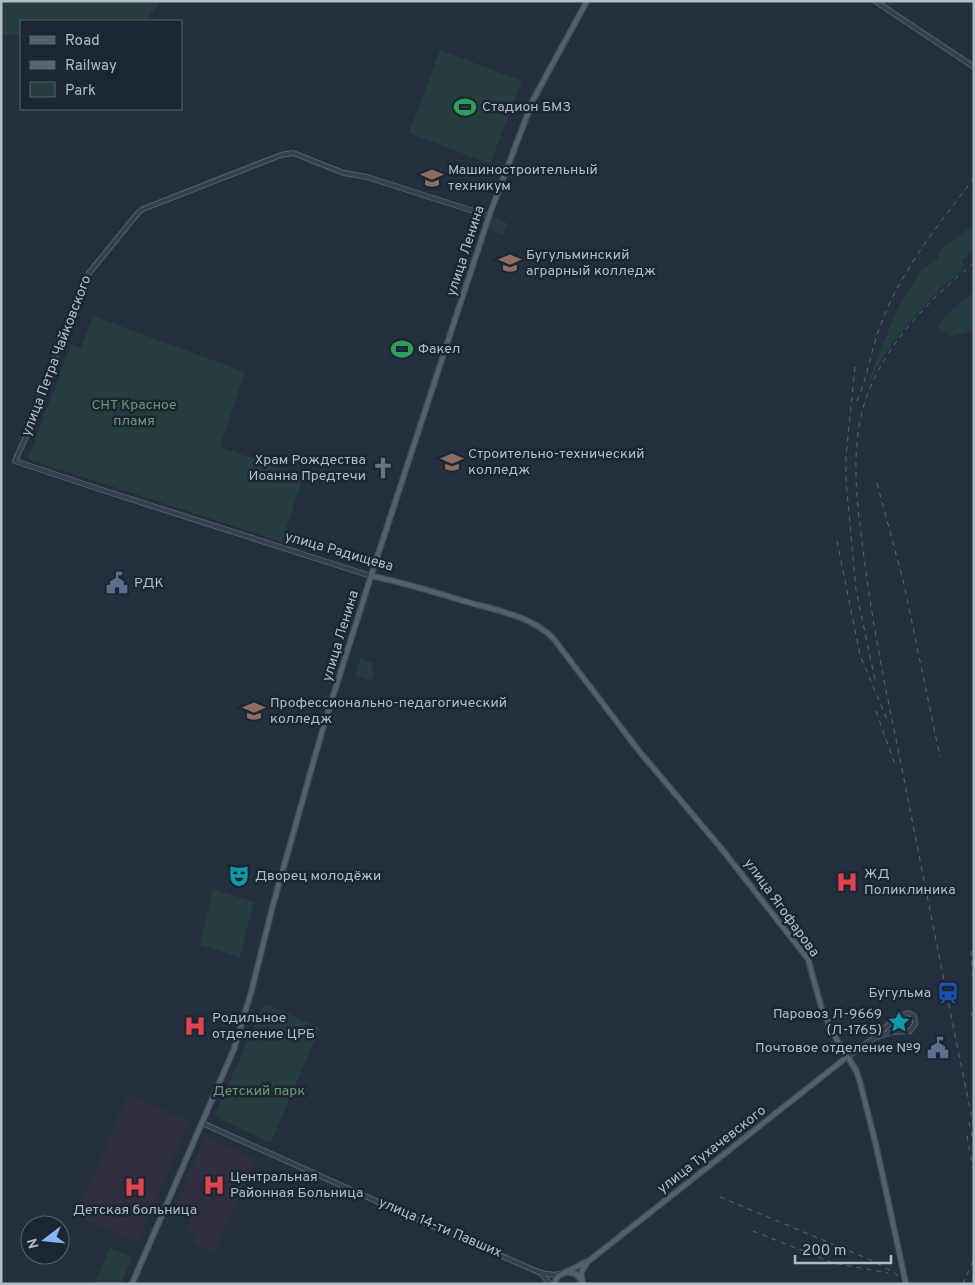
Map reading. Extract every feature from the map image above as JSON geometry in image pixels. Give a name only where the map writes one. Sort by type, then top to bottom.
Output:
[{"type":"main road","name":"улица Ленина","points":[[132,1284],[234,1049],[323,728],[489,216],[533,100],[587,1]]},
{"type":"main road","name":"улица Радищева","points":[[371,576],[395,580],[520,618],[545,630],[617,722]]},
{"type":"main road","name":"улица Ягофарова","points":[[617,722],[730,859],[808,960],[822,1010],[856,1070],[864,1094],[906,1284]]},
{"type":"main road","name":"улица Тухачевского","points":[[564,1273],[590,1260],[847,1057]]},
{"type":"main road","points":[[582,1282],[581,1273],[590,1260]]},
{"type":"main road","points":[[554,1284],[558,1276],[564,1273],[576,1274],[582,1282]]},
{"type":"street","points":[[875,1],[974,67]]},
{"type":"street","name":"улица Петра Чайковского","points":[[15,461],[88,273],[143,209],[281,155],[293,153],[344,173],[367,177],[489,216]]},
{"type":"street","name":"улица Радищева","points":[[15,461],[93,488],[371,576]]},
{"type":"street","points":[[847,1057],[874,1038],[903,1013],[914,1016],[915,1025],[910,1031],[892,1032],[874,1038]]},
{"type":"street","name":"улица 14-ти Павших","points":[[202,1123],[541,1273]]},
{"type":"street","points":[[541,1273],[555,1275],[564,1273]]},
{"type":"street","points":[[541,1273],[550,1284]]},
{"type":"shaded area","points":[[128,1094],[189,1121],[137,1242],[77,1216]]},
{"type":"shaded area","name":"Центральная Районная Больница","points":[[205,1136],[255,1159],[214,1253],[193,1244],[195,1238],[188,1230],[191,1219],[173,1211]]},
{"type":"green space","points":[[1,1],[161,1],[146,20],[20,20],[20,34],[1,35]]},
{"type":"green space","name":"Стадион БМЗ","points":[[440,50],[522,81],[490,164],[409,133]]},
{"type":"green space","points":[[493,217],[507,223],[503,235],[489,229]]},
{"type":"green space","points":[[974,224],[974,251],[961,261],[965,265],[963,269],[940,289],[911,320],[885,354],[871,379],[869,379],[898,307],[922,270],[937,259],[942,249]]},
{"type":"green space","points":[[974,292],[974,330],[950,337],[937,326],[949,312]]},
{"type":"green space","name":"СНТ Красное пламя","points":[[93,316],[245,372],[220,447],[303,476],[282,542],[28,459],[71,344],[81,348]]},
{"type":"green space","points":[[360,659],[373,663],[371,671],[375,673],[371,681],[356,676]]},
{"type":"green space","points":[[213,889],[254,902],[240,957],[200,945]]},
{"type":"green space","name":"Детский парк","points":[[266,1004],[318,1027],[319,1030],[272,1140],[269,1142],[218,1118],[215,1114],[263,1006]]},
{"type":"green space","points":[[110,1248],[132,1257],[121,1284],[94,1284]]},
{"type":"railway","points":[[857,401],[889,304],[922,248],[974,178]]},
{"type":"railway","points":[[974,263],[922,311],[906,329],[879,369],[869,390],[862,412],[856,463],[857,498],[861,532],[878,649],[974,1128]]},
{"type":"railway","points":[[855,367],[846,457],[846,480],[856,590],[875,680]]},
{"type":"railway","points":[[877,483],[904,584],[940,757]]},
{"type":"railway","points":[[837,541],[860,655],[888,722]]},
{"type":"railway","points":[[876,711],[895,765]]},
{"type":"railway","points":[[971,951],[974,994]]},
{"type":"railway","points":[[971,1012],[974,1026]]},
{"type":"railway","points":[[969,1122],[974,1144]]},
{"type":"railway","points":[[967,1136],[974,1173]]},
{"type":"railway","points":[[720,1197],[873,1261],[909,1284]]},
{"type":"railway","points":[[753,1231],[833,1263],[888,1273]]},
{"type":"railway","points":[[963,1284],[974,1259]]},
{"type":"place","name":"Стадион БМЗ","points":[[465,107]]},
{"type":"place","name":"Машиностроительный техникум","points":[[432,178]]},
{"type":"place","name":"Бугульминский аграрный колледж","points":[[510,263]]},
{"type":"place","name":"Факел","points":[[402,349]]},
{"type":"place","name":"Строительно-технический колледж","points":[[452,462]]},
{"type":"place","name":"Храм Рождества Иоанна Предтечи","points":[[383,468]]},
{"type":"place","name":"РДК","points":[[117,583]]},
{"type":"place","name":"Профессионально-педагогический колледж","points":[[254,711]]},
{"type":"place","name":"Дворец молодёжи","points":[[239,876]]},
{"type":"place","name":"ЖД Поликлиника","points":[[847,882]]},
{"type":"place","name":"Бугульма","points":[[948,993]]},
{"type":"place","name":"Паровоз Л-9669 (Л-1765)","points":[[899,1022]]},
{"type":"place","name":"Родильное отделение ЦРБ","points":[[195,1026]]},
{"type":"place","name":"Почтовое отделение №9","points":[[938,1048]]},
{"type":"place","name":"Центральная Районная Больница","points":[[214,1185]]},
{"type":"place","name":"Детская больница","points":[[135,1187]]}]
